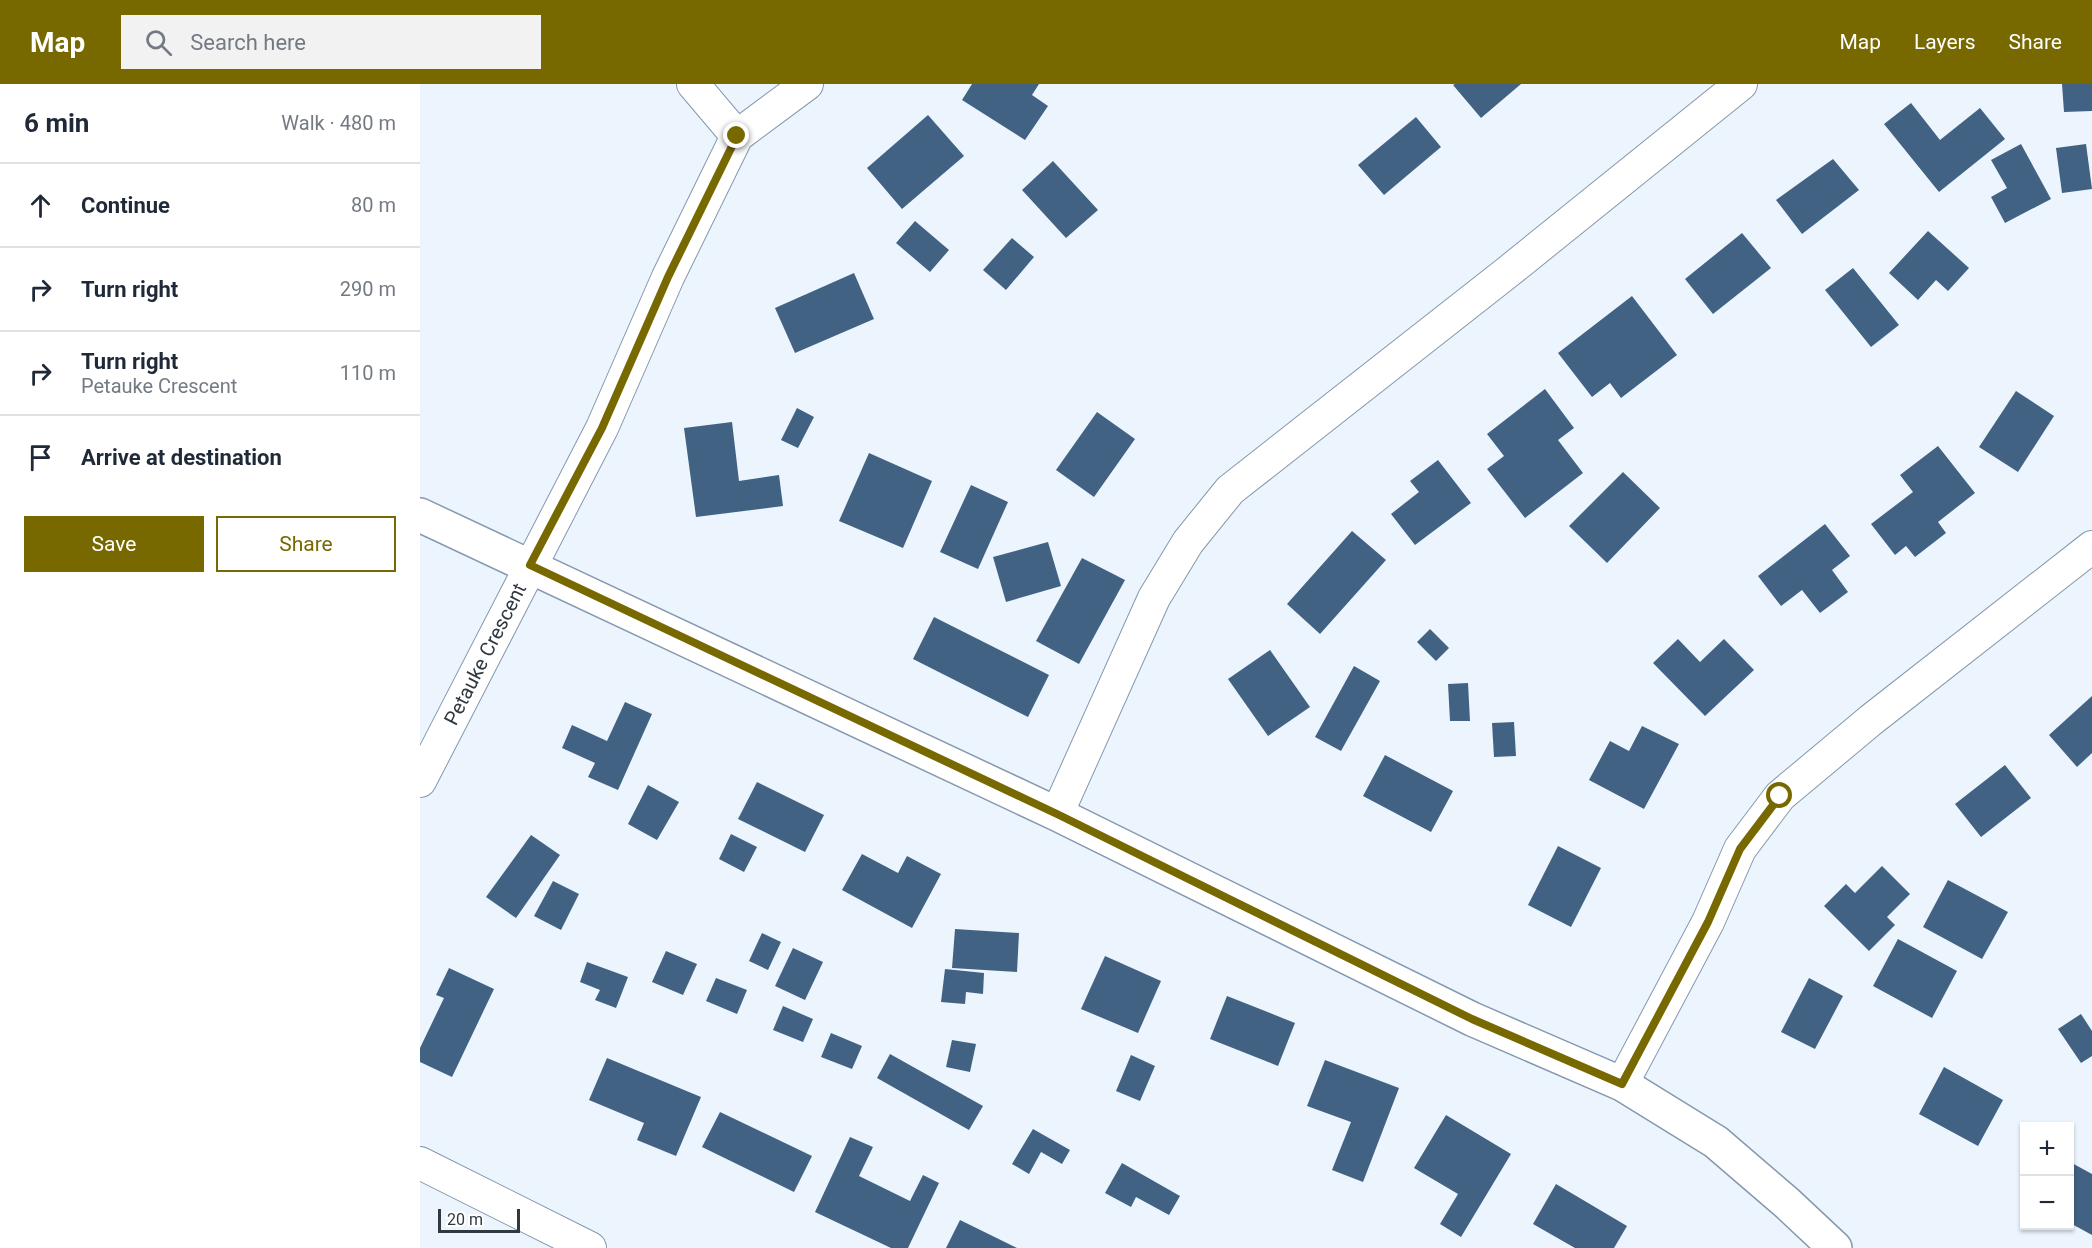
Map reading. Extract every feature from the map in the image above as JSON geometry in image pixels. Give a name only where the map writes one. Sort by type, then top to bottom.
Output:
[{"type":"street","points":[[693,84],[737,136],[807,84]]},
{"type":"street","points":[[1057,814],[1154,598],[1188,542],[1230,490],[1509,271],[1741,84]]},
{"type":"street","name":"Petauke Crescent","points":[[420,782],[602,428],[668,277],[737,136]]},
{"type":"street","points":[[420,514],[1057,814],[1472,1019],[1622,1084],[1716,1142],[1835,1248]]},
{"type":"street","points":[[1622,1084],[1708,922],[1740,849],[1780,796],[1871,720],[2092,547]]},
{"type":"street","points":[[420,1163],[590,1248]]},
{"type":"building","points":[[972,84],[1039,84],[1032,95],[1048,106],[1025,140],[962,100]]},
{"type":"building","points":[[1521,84],[1481,118],[1453,85]]},
{"type":"building","points":[[2062,84],[2092,84],[2092,111],[2064,112]]},
{"type":"building","points":[[1911,103],[1940,140],[1980,108],[2005,139],[1939,192],[1884,124]]},
{"type":"building","points":[[928,115],[964,156],[902,209],[867,168]]},
{"type":"building","points":[[1416,117],[1441,147],[1384,195],[1358,165]]},
{"type":"building","points":[[2021,144],[2051,199],[2005,223],[1991,197],[2007,188],[1991,160]]},
{"type":"building","points":[[2086,144],[2092,189],[2062,193],[2056,148]]},
{"type":"building","points":[[1833,159],[1859,190],[1802,234],[1776,200]]},
{"type":"building","points":[[1053,161],[1098,210],[1066,238],[1022,190]]},
{"type":"building","points":[[915,221],[949,250],[930,272],[896,243]]},
{"type":"building","points":[[1928,231],[1969,268],[1948,291],[1936,280],[1918,300],[1889,273]]},
{"type":"building","points":[[1742,233],[1771,268],[1713,314],[1685,279]]},
{"type":"building","points":[[1012,238],[1034,257],[1006,290],[983,270]]},
{"type":"building","points":[[1853,268],[1899,325],[1871,347],[1825,290]]},
{"type":"building","points":[[854,273],[874,319],[795,353],[775,308]]},
{"type":"building","points":[[1632,296],[1677,355],[1621,398],[1610,383],[1592,397],[1558,353]]},
{"type":"building","points":[[1545,389],[1574,428],[1558,440],[1583,473],[1525,518],[1487,469],[1504,456],[1487,434]]},
{"type":"building","points":[[2016,391],[2054,416],[2018,472],[1979,447]]},
{"type":"building","points":[[797,408],[814,417],[798,448],[781,440]]},
{"type":"building","points":[[1097,412],[1135,439],[1094,497],[1056,470]]},
{"type":"building","points":[[732,422],[739,481],[779,475],[783,506],[696,517],[684,428]]},
{"type":"building","points":[[1938,446],[1975,493],[1938,522],[1946,533],[1915,557],[1906,546],[1895,555],[1871,524],[1913,492],[1900,475]]},
{"type":"building","points":[[869,453],[932,481],[903,548],[839,521]]},
{"type":"building","points":[[1438,460],[1471,503],[1415,545],[1391,514],[1419,492],[1410,481]]},
{"type":"building","points":[[1623,472],[1660,508],[1607,563],[1569,526]]},
{"type":"building","points":[[971,485],[1008,502],[978,569],[940,552]]},
{"type":"building","points":[[1825,524],[1850,556],[1832,570],[1848,592],[1820,613],[1802,590],[1781,606],[1758,576]]},
{"type":"building","points":[[1352,531],[1386,560],[1320,634],[1287,604]]},
{"type":"building","points":[[1048,542],[1061,586],[1006,602],[993,557]]},
{"type":"building","points":[[1082,558],[1125,580],[1079,664],[1036,641]]},
{"type":"building","points":[[934,617],[1049,675],[1028,717],[913,659]]},
{"type":"building","points":[[1430,629],[1449,648],[1436,661],[1417,642]]},
{"type":"building","points":[[1678,639],[1700,662],[1724,639],[1754,670],[1705,716],[1653,663]]},
{"type":"building","points":[[1270,650],[1310,707],[1268,736],[1228,679]]},
{"type":"building","points":[[1354,666],[1380,681],[1341,751],[1315,737]]},
{"type":"building","points":[[1468,683],[1470,721],[1450,721],[1448,684]]},
{"type":"building","points":[[2092,696],[2092,753],[2077,767],[2049,735]]},
{"type":"building","points":[[625,702],[652,714],[618,790],[588,777],[595,763],[562,748],[572,725],[607,741]]},
{"type":"building","points":[[1514,722],[1516,756],[1494,757],[1492,723]]},
{"type":"building","points":[[1642,726],[1679,744],[1644,809],[1589,780],[1610,741],[1629,751]]},
{"type":"building","points":[[1385,755],[1453,791],[1431,832],[1363,796]]},
{"type":"building","points":[[2005,765],[2031,798],[1981,837],[1955,804]]},
{"type":"building","points":[[757,782],[824,815],[805,852],[738,819]]},
{"type":"building","points":[[648,785],[679,802],[657,840],[628,824]]},
{"type":"building","points":[[731,834],[757,847],[744,872],[719,859]]},
{"type":"building","points":[[531,835],[560,855],[516,918],[486,897]]},
{"type":"building","points":[[1558,846],[1601,868],[1571,927],[1528,905]]},
{"type":"building","points":[[862,854],[898,873],[907,856],[941,874],[912,928],[842,890]]},
{"type":"building","points":[[1882,866],[1910,894],[1887,917],[1895,925],[1869,951],[1824,906],[1846,884],[1855,893]]},
{"type":"building","points":[[1948,880],[2008,912],[1982,959],[1923,927]]},
{"type":"building","points":[[553,881],[579,894],[561,930],[534,916]]},
{"type":"building","points":[[955,929],[1019,933],[1017,972],[952,968]]},
{"type":"building","points":[[762,933],[781,942],[768,970],[749,961]]},
{"type":"building","points":[[1898,939],[1957,971],[1932,1018],[1873,986]]},
{"type":"building","points":[[793,948],[823,962],[805,1000],[775,986]]},
{"type":"building","points":[[666,951],[697,964],[683,995],[652,982]]},
{"type":"building","points":[[1105,956],[1161,981],[1138,1033],[1081,1009]]},
{"type":"building","points":[[587,962],[628,977],[616,1008],[595,1000],[600,990],[580,982]]},
{"type":"building","points":[[449,968],[494,989],[452,1077],[420,1062],[420,1048],[444,998],[436,995]]},
{"type":"building","points":[[945,969],[984,973],[983,994],[966,992],[965,1004],[941,1002]]},
{"type":"building","points":[[716,978],[747,990],[737,1014],[706,1001]]},
{"type":"building","points":[[1809,978],[1843,996],[1815,1049],[1781,1032]]},
{"type":"building","points":[[1227,996],[1295,1023],[1278,1066],[1210,1039]]},
{"type":"building","points":[[783,1006],[813,1019],[803,1042],[773,1030]]},
{"type":"building","points":[[2081,1014],[2092,1031],[2092,1056],[2081,1063],[2058,1029]]},
{"type":"building","points":[[831,1033],[862,1046],[852,1069],[821,1057]]},
{"type":"building","points":[[952,1040],[976,1044],[970,1072],[946,1067]]},
{"type":"building","points":[[890,1054],[983,1106],[969,1130],[877,1078]]},
{"type":"building","points":[[1131,1055],[1155,1066],[1140,1101],[1116,1091]]},
{"type":"building","points":[[607,1058],[701,1097],[676,1156],[637,1140],[644,1123],[589,1100]]},
{"type":"building","points":[[1325,1060],[1399,1088],[1363,1182],[1332,1170],[1351,1122],[1307,1106]]},
{"type":"building","points":[[1944,1067],[2003,1100],[1978,1146],[1919,1114]]},
{"type":"building","points":[[720,1112],[812,1156],[794,1192],[702,1147]]},
{"type":"building","points":[[1446,1115],[1511,1154],[1461,1237],[1440,1224],[1458,1194],[1414,1168]]},
{"type":"building","points":[[1033,1129],[1070,1150],[1062,1164],[1041,1152],[1029,1174],[1012,1164]]},
{"type":"building","points":[[850,1137],[873,1147],[859,1176],[910,1201],[923,1175],[939,1183],[908,1248],[891,1248],[815,1212]]},
{"type":"building","points":[[1122,1163],[1180,1196],[1169,1215],[1136,1197],[1131,1207],[1105,1193]]},
{"type":"building","points":[[2074,1164],[2092,1174],[2092,1235],[2074,1225]]},
{"type":"building","points":[[1556,1184],[1627,1226],[1614,1248],[1575,1248],[1533,1224]]},
{"type":"building","points":[[960,1220],[1017,1248],[946,1248]]},
{"type":"route","points":[[737,136],[668,277],[602,428],[530,565],[1057,814],[1472,1019],[1622,1084],[1708,922],[1740,849],[1780,796]]}]
